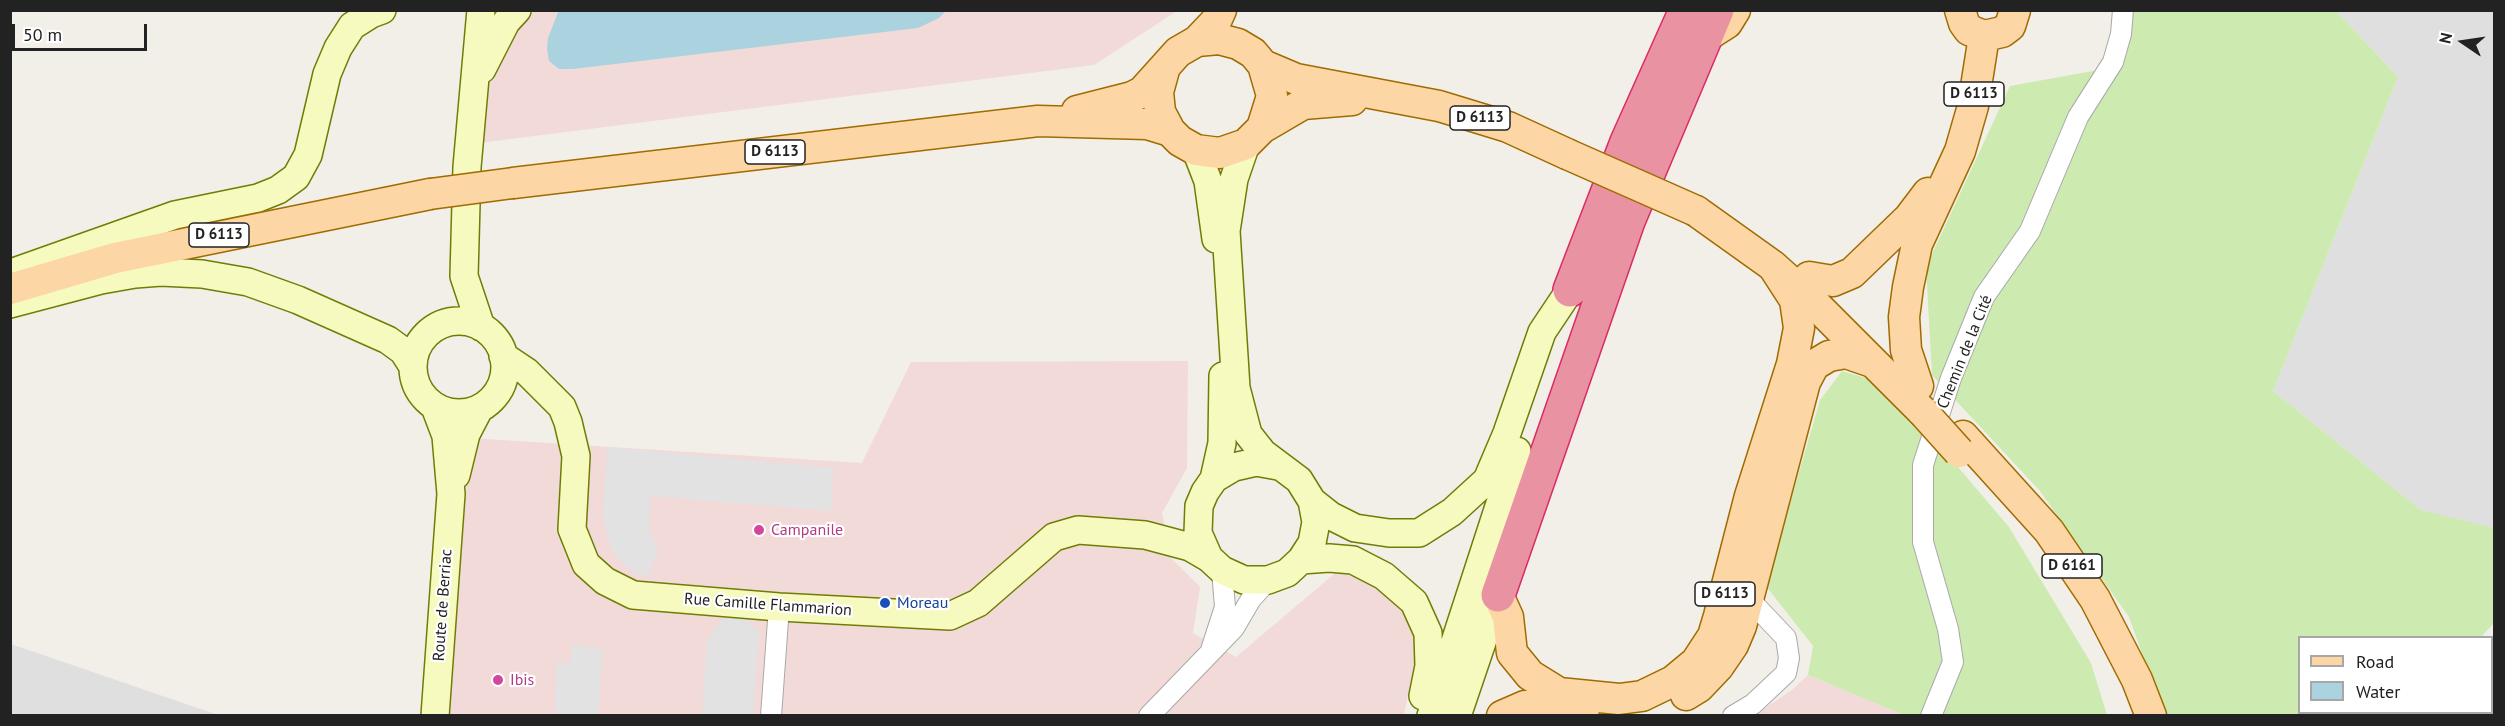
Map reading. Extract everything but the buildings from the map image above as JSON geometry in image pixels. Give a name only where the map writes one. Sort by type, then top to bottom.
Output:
[{"type":"highway","points":[[1570,290],[1627,142],[1686,10]]},
{"type":"highway","points":[[1498,595],[1628,220],[1711,24]]},
{"type":"main road","points":[[12,278],[175,215],[258,198],[278,190],[296,177],[308,155],[327,74],[338,48],[352,26],[382,10]]},
{"type":"main road","points":[[481,327],[464,276],[467,167],[482,10]]},
{"type":"main road","points":[[476,81],[506,22],[517,10]]},
{"type":"main road","points":[[1221,10],[1216,21],[1197,41],[1178,52],[1164,70],[1158,92],[1160,112],[1170,131],[1180,141],[1196,150],[1220,153],[1254,136]]},
{"type":"main road","points":[[1711,24],[1727,23],[1735,10]]},
{"type":"main road","points":[[1960,10],[1969,30],[1984,36],[2002,32],[2010,26],[2015,10]]},
{"type":"main road","name":"D 6113","points":[[1924,399],[1906,350],[1904,317],[1908,287],[1917,244],[1960,151],[1973,106],[1984,36]]},
{"type":"main road","points":[[1197,41],[1219,39],[1238,44],[1253,53],[1263,65],[1272,96],[1234,179],[1226,231],[1236,387],[1248,434],[1278,466],[1299,480],[1312,501],[1331,516],[1356,528],[1389,533],[1419,533],[1452,512],[1487,480],[1507,434],[1542,332],[1570,290]]},
{"type":"main road","name":"D 6113","points":[[1263,65],[1296,79],[1439,106],[1508,127],[1696,211],[1768,248],[1809,277],[1833,281],[1852,273],[1909,218],[1960,151]]},
{"type":"main road","name":"D 6113","points":[[12,278],[430,194],[1038,121],[1132,97],[1142,92],[1164,70]]},
{"type":"main road","name":"D 6113","points":[[1254,136],[1303,104],[1388,97]]},
{"type":"main road","name":"D 6113","points":[[1038,121],[1146,124],[1170,131]]},
{"type":"main road","points":[[1196,150],[1208,181],[1222,311],[1222,443],[1214,479],[1199,506],[1198,533],[1215,564],[1244,580],[1268,580],[1287,573],[1301,561],[1312,543],[1316,522],[1312,501]]},
{"type":"main road","name":"D 6113","points":[[1502,716],[1525,706],[1624,712],[1654,708],[1679,700],[1699,687],[1718,667],[1733,645],[1734,611],[1750,496],[1792,364],[1799,328],[1795,300],[1773,266],[1696,211]]},
{"type":"main road","name":"D 6161","points":[[1773,266],[1811,300],[1872,362],[1924,399]]},
{"type":"main road","points":[[10,304],[101,280],[135,274],[161,272],[202,274],[248,282],[298,300],[388,340],[403,351],[412,365],[418,389],[435,407],[449,413],[464,413],[518,396],[550,396]]},
{"type":"main road","points":[[440,325],[464,276]]},
{"type":"main road","name":"D 6161","points":[[1809,277],[1924,399],[2034,541],[2092,624],[2129,716]]},
{"type":"main road","points":[[1431,716],[1570,290]]},
{"type":"main road","points":[[412,365],[420,341],[440,325],[453,321],[468,322],[481,327],[495,339],[503,356],[502,382],[483,407]]},
{"type":"main road","name":"D 6113","points":[[1498,595],[1508,617],[1512,653],[1530,675],[1559,693],[1619,699],[1642,696],[1673,681],[1696,662],[1713,636],[1734,611],[1805,382],[1814,365],[1829,356],[1846,353],[1872,362]]},
{"type":"main road","name":"Rue Camille Flammarion","points":[[503,356],[526,372],[562,407],[576,456],[572,529],[586,564],[605,581],[633,595],[779,607],[950,616],[978,603],[1054,537],[1078,530],[1145,535],[1190,547],[1215,564]]},
{"type":"main road","name":"Route de Berriac","points":[[435,407],[446,436],[451,494],[435,716]]},
{"type":"main road","name":"Route de Berriac","points":[[451,494],[466,434],[483,407]]},
{"type":"main road","name":"D 6161","points":[[1961,444],[2049,531],[2095,599],[2137,680],[2151,716]]},
{"type":"main road","points":[[1214,479],[1234,467],[1245,464],[1256,462],[1278,466]]},
{"type":"main road","name":"Rue Camille Flammarion","points":[[1145,535],[1172,525],[1199,506]]},
{"type":"main road","points":[[1301,561],[1329,558],[1353,560],[1384,576],[1414,603],[1428,633],[1429,666],[1419,716]]},
{"type":"main road","points":[[1457,716],[1498,595]]},
{"type":"street","name":"Chemin de la Cité","points":[[1931,716],[1953,662],[1948,628],[1923,542],[1923,465],[1951,378],[1984,297],[2030,231],[2078,117],[2112,62],[2121,34],[2123,10]]},
{"type":"street","points":[[1211,652],[1225,606],[1215,564]]},
{"type":"street","points":[[1149,716],[1234,628],[1251,599],[1268,580]]},
{"type":"street","points":[[771,716],[779,607]]},
{"type":"street","points":[[1734,611],[1786,638]]},
{"type":"street","points":[[1734,611],[1786,638]]},
{"type":"street","points":[[1733,716],[1753,704],[1786,673],[1789,658],[1786,638]]},
{"type":"shaded area","points":[[535,11],[1177,11],[1094,65],[479,143],[491,67],[514,24]]},
{"type":"shaded area","points":[[2336,11],[2494,11],[2494,532],[2421,510],[2273,391],[2398,77]]},
{"type":"shaded area","points":[[1188,361],[1187,468],[1162,513],[1171,558],[1200,587],[1193,633],[1236,657],[1340,569],[1394,596],[1418,643],[1404,715],[446,716],[470,438],[862,463],[911,362]]},
{"type":"shaded area","points":[[607,447],[833,468],[831,511],[651,496],[649,531],[658,550],[648,576],[635,574],[613,553],[603,518]]},
{"type":"shaded area","points":[[726,615],[745,618],[759,632],[753,715],[702,716],[707,640]]},
{"type":"shaded area","points":[[11,644],[218,715],[11,715]]},
{"type":"shaded area","points":[[572,644],[603,650],[598,715],[555,715],[557,662],[571,664]]},
{"type":"shaded area","points":[[1808,675],[1904,715],[1754,716],[1793,689]]},
{"type":"green space","points":[[2130,11],[2336,11],[2398,77],[2273,391],[2421,510],[2494,528],[2494,623],[2482,636],[2298,636],[2298,714],[2428,715],[2164,715],[2129,617],[2040,491],[1932,375],[1926,267],[2010,86],[2120,66]]},
{"type":"green space","points":[[1842,371],[1876,381],[1902,401],[2009,527],[2091,663],[2107,715],[1904,715],[1808,675],[1813,646],[1766,586],[1820,400]]},
{"type":"water","points":[[559,10],[946,11],[939,18],[918,28],[559,69],[549,61],[547,49],[548,38]]},
{"type":"place","name":"Campanile","points":[[759,530]]},
{"type":"place","name":"Moreau","points":[[885,603]]},
{"type":"place","name":"Ibis","points":[[498,680]]}]
